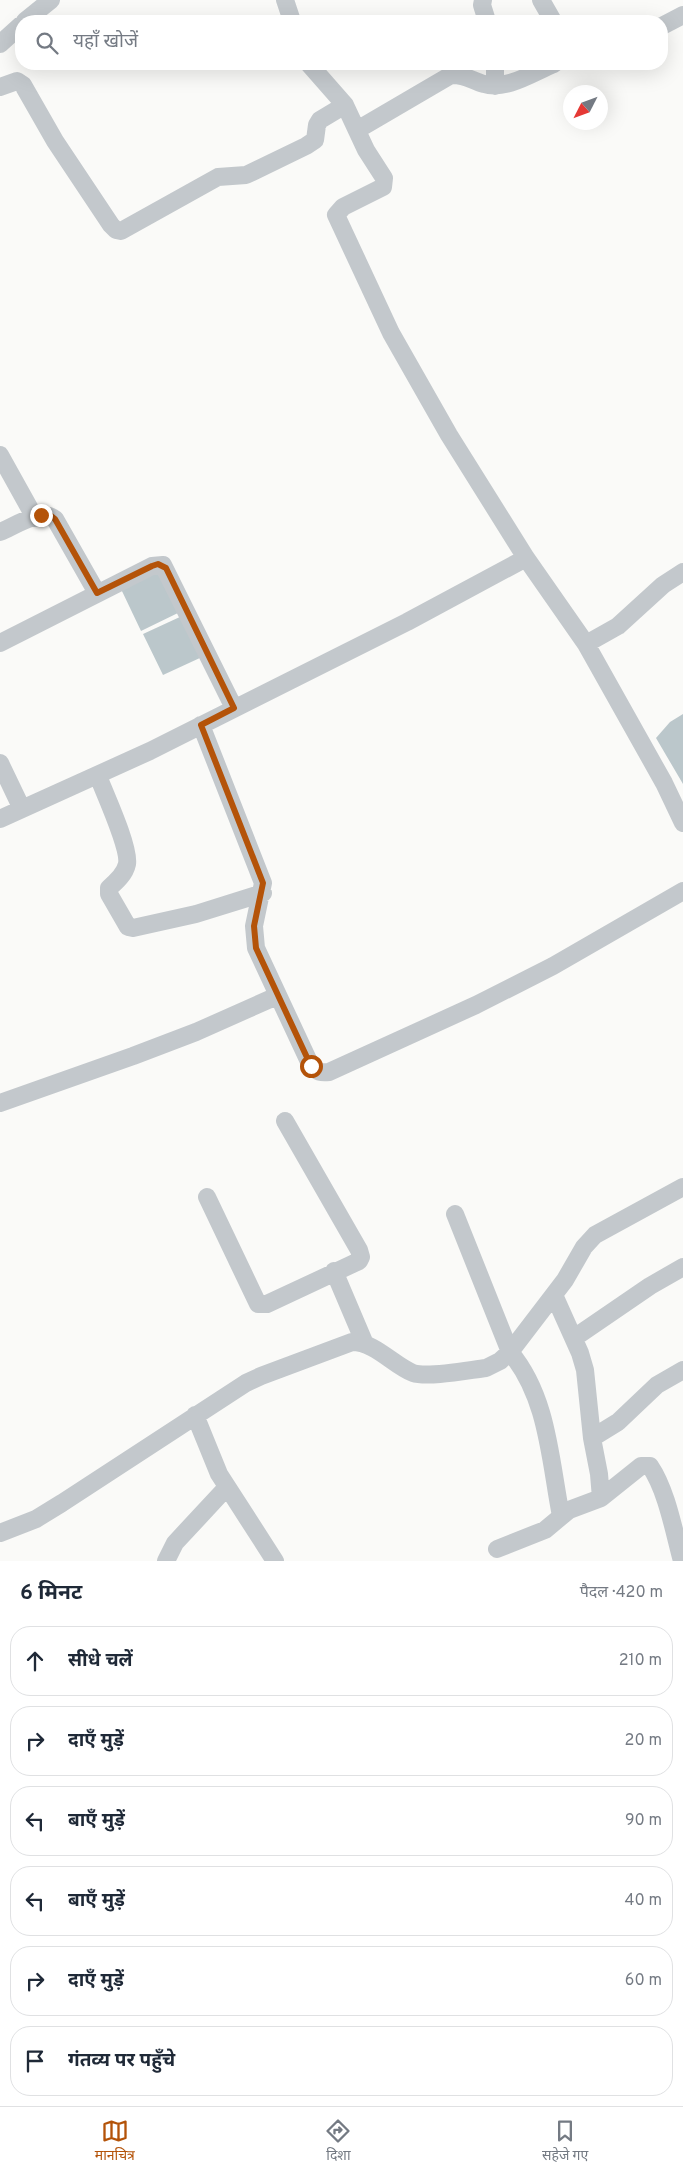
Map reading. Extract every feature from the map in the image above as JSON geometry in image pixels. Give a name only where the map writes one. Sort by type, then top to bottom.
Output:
[{"type":"street","points":[[32,15],[51,0]]},
{"type":"street","points":[[284,0],[290,15]]},
{"type":"street","points":[[483,0],[482,5],[485,15]]},
{"type":"street","points":[[541,0],[550,15]]},
{"type":"street","points":[[668,23],[683,15]]},
{"type":"street","points":[[0,44],[15,30]]},
{"type":"street","points":[[314,70],[345,105],[366,150],[384,178],[384,184],[380,189],[337,211],[338,222],[401,350],[449,435],[526,558],[586,644],[659,774],[683,823]]},
{"type":"street","points":[[495,70],[495,86]]},
{"type":"street","points":[[357,130],[451,75],[467,76],[483,84],[495,86],[504,85],[540,70]]},
{"type":"street","points":[[0,87],[17,81],[23,85],[55,141],[111,225],[116,230],[121,231],[208,181],[218,177],[246,175],[306,146],[315,140],[316,125],[320,120],[345,105]]},
{"type":"street","points":[[0,455],[35,518]]},
{"type":"street","points":[[0,532],[46,514],[55,519],[97,593]]},
{"type":"street","points":[[0,820],[98,776],[201,725],[407,622],[526,558]]},
{"type":"street","points":[[0,644],[152,566],[163,565],[234,708]]},
{"type":"street","points":[[586,644],[618,626],[663,585],[683,572]]},
{"type":"street","points":[[201,725],[263,883],[263,892],[254,926],[254,939],[277,996],[311,1066],[322,1073],[329,1072],[476,1005],[683,891]]},
{"type":"street","points":[[0,764],[22,809]]},
{"type":"street","points":[[98,776],[125,848],[127,862],[124,871],[109,888],[109,894],[128,927],[134,928],[196,914],[263,892]]},
{"type":"street","points":[[0,1103],[196,1032],[277,996]]},
{"type":"street","points":[[207,1198],[258,1304],[267,1304],[334,1271],[359,1261],[361,1257],[359,1250],[285,1121]]},
{"type":"street","points":[[0,1533],[36,1519],[56,1507],[195,1415],[260,1376],[352,1342],[365,1344],[414,1374],[435,1374],[486,1368],[500,1361],[510,1352],[554,1295],[584,1247],[595,1235],[683,1187]]},
{"type":"street","points":[[454,1214],[510,1352],[526,1374],[543,1419],[550,1448],[561,1516]]},
{"type":"street","points":[[574,1338],[650,1286],[683,1267]]},
{"type":"street","points":[[334,1271],[365,1344]]},
{"type":"street","points":[[554,1295],[574,1338],[585,1370],[601,1498]]},
{"type":"street","points":[[592,1438],[618,1422],[657,1385],[683,1370]]},
{"type":"street","points":[[195,1415],[219,1474],[275,1561]]},
{"type":"street","points":[[497,1549],[545,1530],[569,1510],[601,1498],[640,1466],[650,1466],[663,1494],[682,1561]]},
{"type":"street","points":[[166,1561],[175,1543],[228,1487]]},
{"type":"shaded area","points":[[160,571],[180,612],[141,631],[121,589]]},
{"type":"shaded area","points":[[182,616],[202,657],[163,675],[143,634]]},
{"type":"shaded area","points":[[683,714],[683,784],[656,738],[670,722]]},
{"type":"route","points":[[41,515],[50,515],[55,519],[97,593],[152,566],[158,564],[166,568],[234,708],[201,725],[263,883],[263,892],[254,926],[256,948],[311,1066]]}]
